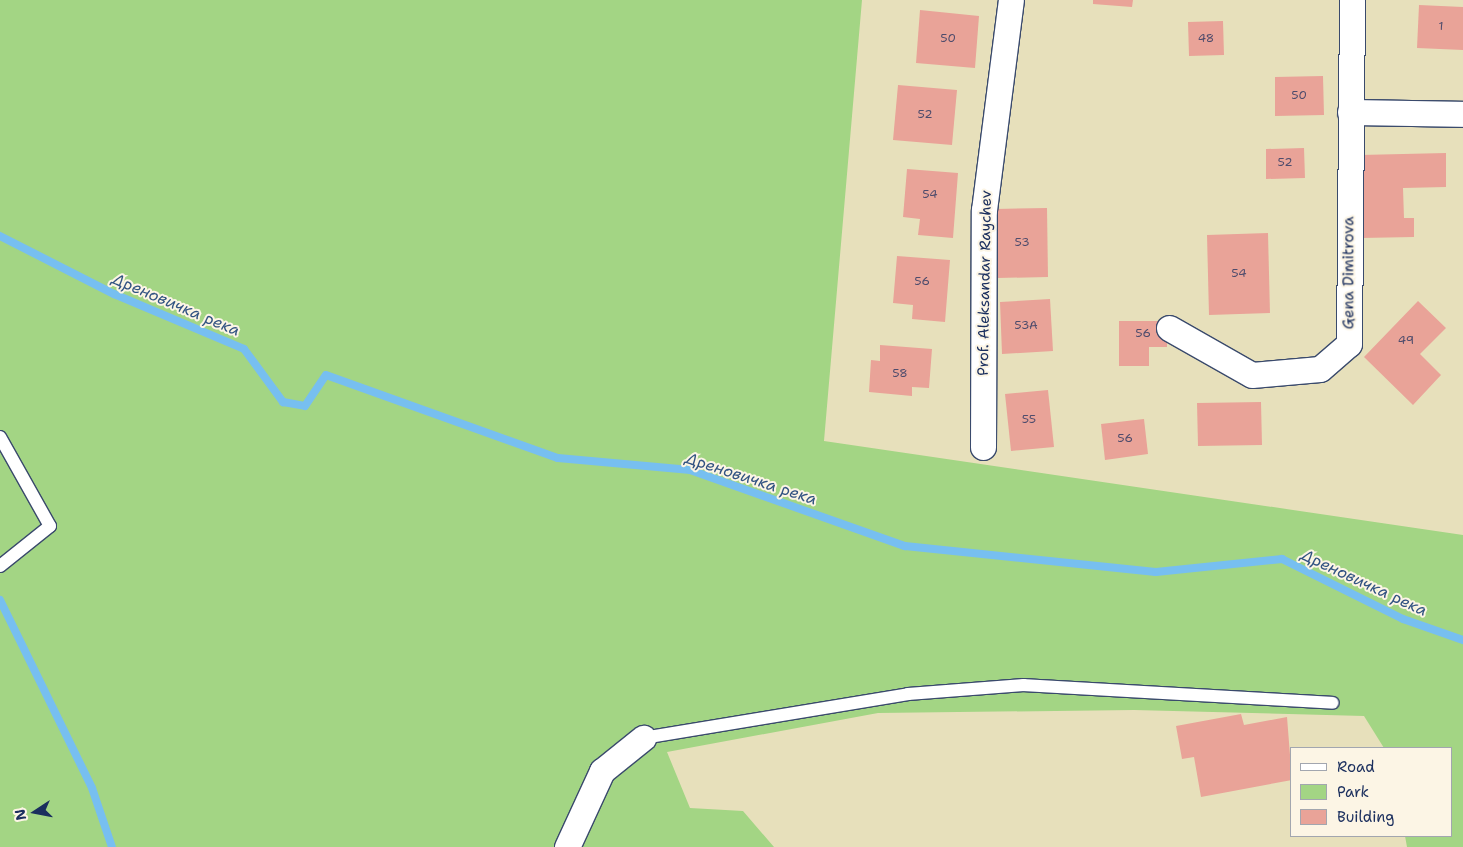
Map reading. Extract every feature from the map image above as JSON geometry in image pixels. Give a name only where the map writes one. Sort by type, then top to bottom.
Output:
[{"type":"street","name":"Prof. Aleksandar Raychev","points":[[983,447],[984,210],[1011,0]]},
{"type":"street","name":"Gena Dimitrova","points":[[1169,328],[1252,375],[1320,369],[1349,344],[1352,0]]},
{"type":"street","points":[[1350,112],[1463,114]]},
{"type":"street","points":[[567,847],[602,771],[643,738]]},
{"type":"lane","points":[[0,436],[50,526],[0,566]]},
{"type":"lane","points":[[643,738],[908,694],[1024,685],[1332,703]]},
{"type":"green space","points":[[0,0],[862,0],[824,441],[1463,535],[1463,847],[1407,847],[1405,837],[1453,837],[1453,747],[1383,747],[1364,716],[1134,710],[878,713],[667,752],[690,808],[743,811],[774,847],[0,847]]},
{"type":"building","points":[[1093,0],[1133,0],[1132,7],[1093,4]]},
{"type":"building","points":[[1419,5],[1463,7],[1463,50],[1417,48]]},
{"type":"building","points":[[920,10],[979,16],[975,68],[916,63]]},
{"type":"building","points":[[1223,21],[1224,55],[1189,56],[1188,22]]},
{"type":"building","points":[[1323,76],[1324,115],[1275,116],[1275,77]]},
{"type":"building","points":[[898,85],[957,90],[952,145],[893,140]]},
{"type":"building","points":[[1304,148],[1305,178],[1266,179],[1266,149]]},
{"type":"building","points":[[1446,153],[1446,187],[1403,188],[1404,218],[1414,218],[1414,237],[1361,238],[1360,155]]},
{"type":"building","points":[[907,169],[958,173],[953,238],[918,235],[920,219],[903,217]]},
{"type":"building","points":[[1047,208],[1048,277],[997,278],[996,209]]},
{"type":"building","points":[[1268,233],[1270,313],[1209,315],[1207,235]]},
{"type":"building","points":[[897,256],[950,260],[945,322],[912,319],[913,305],[893,303]]},
{"type":"building","points":[[1050,299],[1053,351],[1002,354],[1000,302]]},
{"type":"building","points":[[1418,301],[1446,328],[1420,354],[1441,375],[1413,405],[1364,357]]},
{"type":"building","points":[[1119,321],[1167,321],[1167,347],[1149,347],[1149,366],[1119,366]]},
{"type":"building","points":[[880,345],[932,349],[929,388],[912,387],[912,396],[869,392],[871,360],[880,361]]},
{"type":"building","points":[[1048,390],[1054,447],[1011,451],[1005,394]]},
{"type":"building","points":[[1261,402],[1262,445],[1198,446],[1197,403]]},
{"type":"building","points":[[1144,419],[1148,454],[1105,460],[1101,424]]},
{"type":"building","points":[[1241,714],[1244,725],[1287,717],[1290,780],[1201,797],[1194,757],[1182,759],[1176,726]]},
{"type":"waterway","name":"Дреновичка река","points":[[0,236],[114,294],[244,349],[283,402],[305,406],[326,375],[558,458],[690,470],[905,546],[1156,572],[1282,559],[1403,619],[1463,640]]},
{"type":"waterway","points":[[0,600],[92,788],[112,847]]}]
